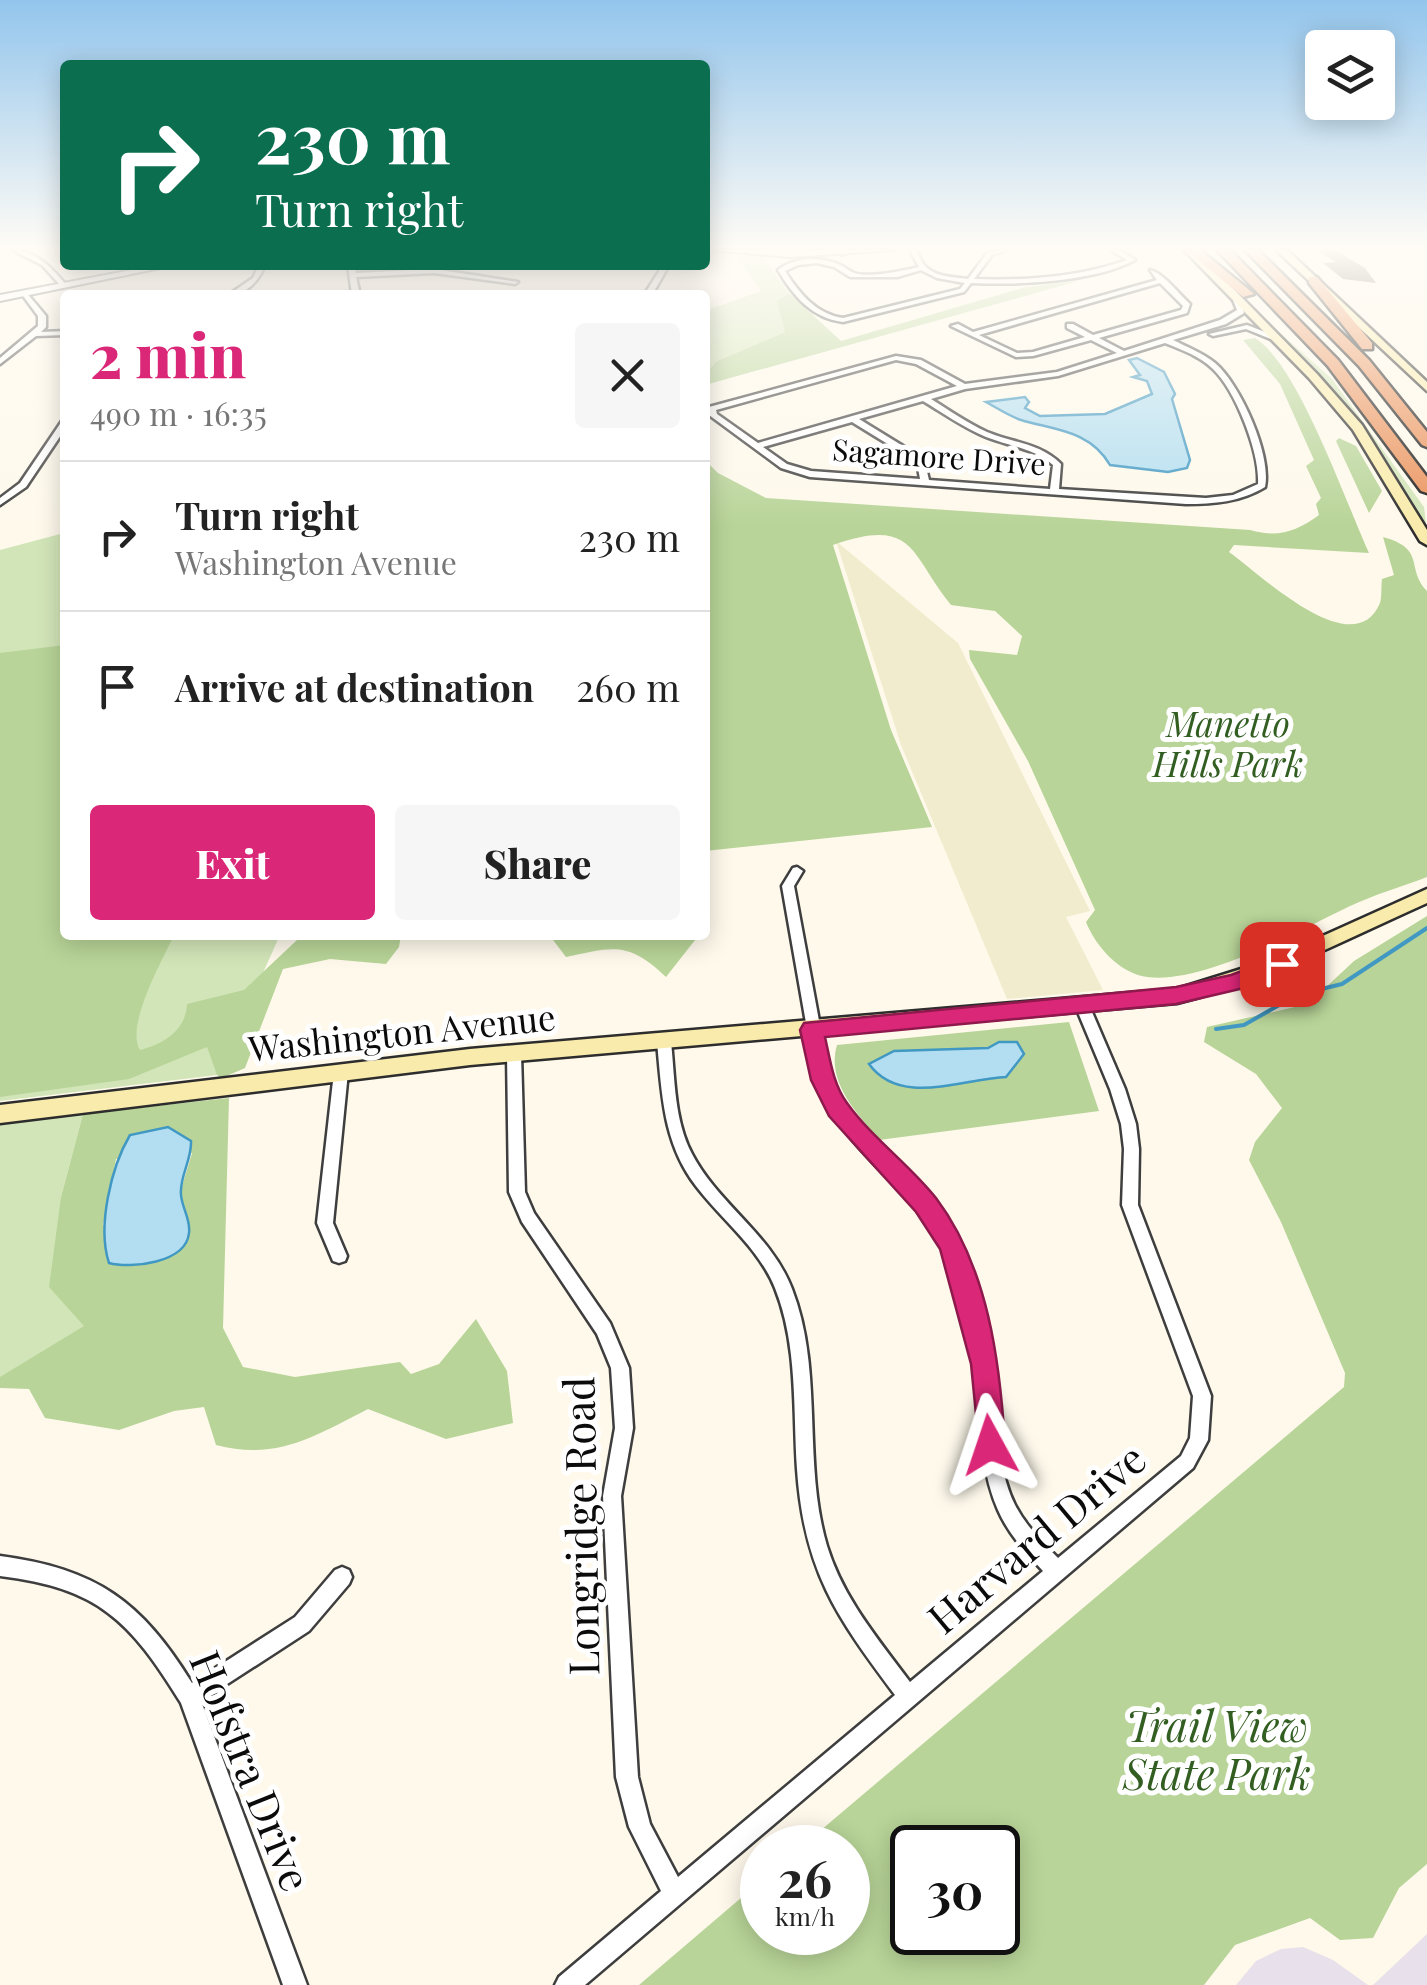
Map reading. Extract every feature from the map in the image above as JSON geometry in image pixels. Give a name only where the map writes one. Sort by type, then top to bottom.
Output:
[{"type":"highway","points":[[1308,343],[1334,363]]},
{"type":"highway","points":[[1314,343],[1334,363],[1427,488]]},
{"type":"highway","points":[[1344,343],[1427,442]]},
{"type":"highway","points":[[1364,343],[1427,432]]},
{"type":"main road","points":[[1280,343],[1358,428],[1427,542]]},
{"type":"main road","points":[[1379,343],[1427,388]]},
{"type":"main road","name":"Washington Avenue","points":[[0,1114],[514,1054],[1176,996],[1236,982],[1427,895]]},
{"type":"street","points":[[0,362],[26,343]]},
{"type":"street","points":[[991,343],[1016,354],[1067,343]]},
{"type":"street","points":[[1103,343],[1125,354]]},
{"type":"street","points":[[756,446],[964,387],[1058,374],[1163,343]]},
{"type":"street","name":"Sagamore Drive","points":[[964,387],[918,362],[896,358],[712,410],[713,415],[784,466],[810,474],[1210,502],[1236,498],[1262,484],[1263,460],[1221,373],[1204,358],[1171,343]]},
{"type":"street","points":[[923,398],[980,432],[1036,447],[1048,455],[1056,464],[1054,492]]},
{"type":"street","points":[[853,419],[921,461],[926,482]]},
{"type":"street","points":[[0,502],[23,485],[60,430]]},
{"type":"street","points":[[797,871],[788,886],[823,1080],[838,1109],[925,1204],[952,1245],[986,1364],[990,1445],[1006,1505],[1035,1549],[1057,1570]]},
{"type":"street","name":"Harvard Drive","points":[[566,1985],[1187,1462],[1199,1440],[1204,1419],[1197,1380],[1130,1204],[1127,1184],[1132,1145],[1127,1116],[1082,1005]]},
{"type":"street","points":[[664,1042],[678,1143],[767,1258],[785,1293],[800,1373],[806,1462],[827,1574],[849,1616],[908,1697]]},
{"type":"street","name":"Longridge Road","points":[[514,1054],[517,1192],[528,1217],[609,1338],[620,1368],[624,1428],[612,1496],[627,1777],[640,1828],[676,1895]]},
{"type":"street","points":[[339,1256],[325,1223],[341,1072]]},
{"type":"street","name":"Hofstra Drive","points":[[0,1566],[32,1568],[100,1593],[144,1629],[189,1697],[295,1985]]},
{"type":"street","points":[[189,1697],[302,1624],[342,1576]]},
{"type":"shaded area","points":[[836,541],[958,643],[1090,911],[1066,917],[1103,990],[1007,999],[901,745]]},
{"type":"shaded area","points":[[1427,1934],[1427,1985],[1373,1985]]},
{"type":"shaded area","points":[[1303,1947],[1333,1960],[1368,1985],[1236,1985],[1256,1961],[1281,1949]]},
{"type":"green space","points":[[710,343],[760,343],[717,361],[710,369]]},
{"type":"green space","points":[[760,343],[857,343],[710,384],[710,369],[717,361]]},
{"type":"green space","name":"Manetto Hills Park","points":[[1245,343],[1260,343],[1288,376],[1369,553],[1234,545],[1229,552],[1306,609],[1350,624],[1367,620],[1380,603],[1382,579],[1394,575],[1383,537],[1410,553],[1427,591],[1427,877],[1358,903],[1215,967],[1160,978],[1138,975],[1121,966],[1106,954],[1086,922],[1095,910],[1028,761],[970,659],[969,650],[1017,655],[1022,636],[995,611],[951,605],[908,545],[881,535],[833,545],[891,730],[932,827],[710,850],[710,465],[766,498],[1286,532],[1319,515],[1316,504],[1321,498],[1306,466],[1314,460],[1280,384]]},
{"type":"green space","points":[[1284,343],[1291,343],[1332,379],[1424,507],[1427,533],[1389,467],[1318,378]]},
{"type":"green space","points":[[1339,438],[1356,446],[1382,491],[1369,513],[1336,441]]},
{"type":"green space","points":[[60,534],[60,940],[278,940],[217,1075],[0,1101],[0,550]]},
{"type":"green space","points":[[60,646],[60,940],[172,940],[141,1010],[137,1026],[140,1050],[172,1034],[183,1021],[187,1004],[244,990],[297,940],[400,940],[386,964],[330,959],[283,969],[245,1068],[222,1078],[217,1075],[207,1047],[129,1079],[0,1097],[0,653]]},
{"type":"green space","name":"Trail View State Park","points":[[1427,916],[1427,1864],[1399,1888],[1373,1938],[1340,1940],[1310,1918],[1235,1945],[1204,1985],[639,1985],[740,1899],[740,1955],[870,1955],[870,1825],[827,1825],[1344,1387],[1345,1373],[1281,1222],[1249,1160],[1255,1142],[1282,1108],[1256,1074],[1204,1042],[1207,1027],[1308,1004],[1354,961]]},
{"type":"green space","points":[[553,940],[695,940],[666,977],[641,957],[620,950],[566,957]]},
{"type":"green space","points":[[1069,1022],[1099,1111],[879,1140],[853,1108],[840,1084],[835,1059],[837,1045]],"holes":[[[999,1042],[1006,1077],[923,1087],[892,1082],[877,1074],[894,1051],[988,1048]]]},
{"type":"green space","points":[[229,1098],[223,1328],[243,1367],[295,1377],[400,1362],[411,1374],[439,1364],[476,1319],[507,1371],[513,1423],[446,1439],[368,1409],[295,1443],[258,1450],[238,1449],[216,1445],[204,1407],[174,1411],[119,1430],[45,1418],[29,1389],[0,1388],[0,1377],[84,1326],[49,1287],[61,1197],[83,1114]],"holes":[[[192,1153],[180,1193],[190,1229],[103,1225],[116,1159]]]},
{"type":"green space","points":[[83,1114],[61,1197],[107,1323],[0,1378],[0,1125]]},
{"type":"water","points":[[1137,358],[1164,372],[1175,394],[1172,399],[1190,460],[1187,468],[1168,472],[1110,465],[1102,453],[1082,438],[1017,418],[986,402],[1025,397],[1029,402],[1025,408],[1040,416],[1105,414],[1152,394],[1147,381],[1133,377],[1140,375],[1129,360]]},
{"type":"water","points":[[999,1042],[1017,1042],[1024,1054],[1006,1077],[914,1088],[882,1077],[869,1064],[894,1051],[988,1048]]},
{"type":"water","points":[[168,1127],[191,1141],[181,1188],[189,1228],[186,1243],[156,1262],[109,1263],[105,1215],[123,1148],[130,1135]]},
{"type":"waterway","points":[[1216,1029],[1244,1025],[1297,995],[1342,984],[1427,928]]},
{"type":"route","points":[[990,1445],[986,1364],[952,1245],[935,1216],[828,1094],[812,1030],[1176,996],[1236,982],[1282,964]]}]
